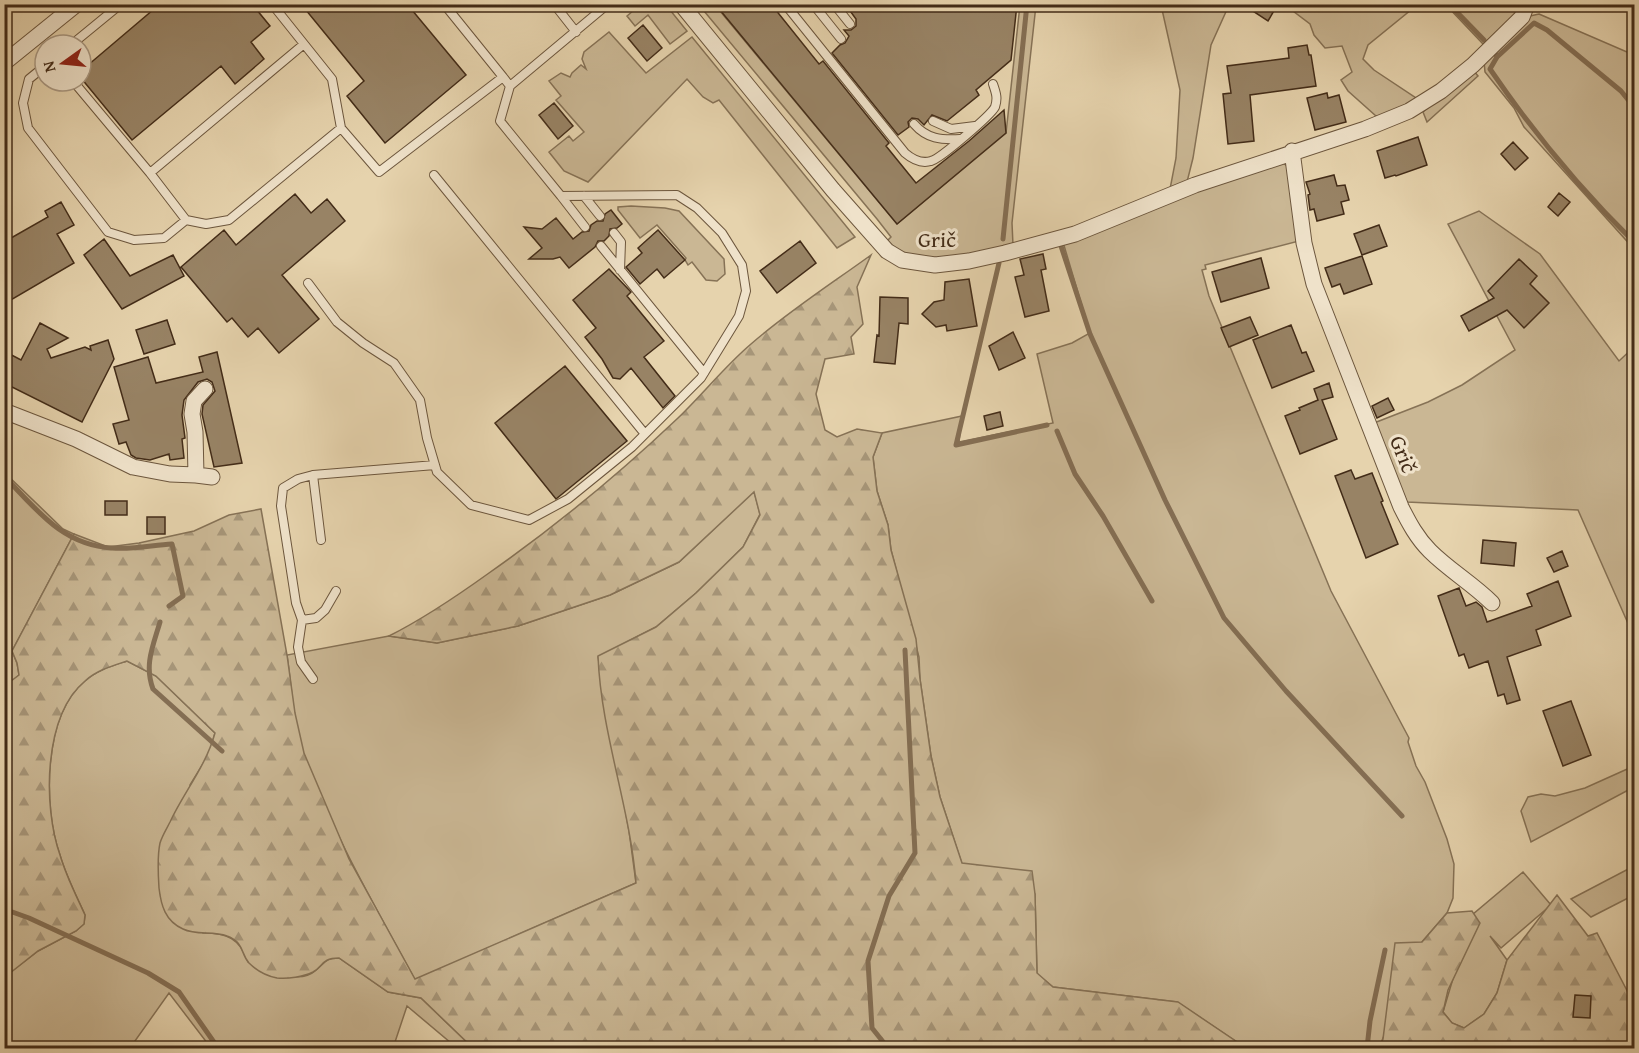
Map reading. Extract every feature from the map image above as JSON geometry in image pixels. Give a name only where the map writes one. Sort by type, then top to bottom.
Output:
[{"type":"street","points":[[4,63],[76,4]]},
{"type":"street","name":"Grič","points":[[681,4],[887,252],[902,260],[935,264],[969,261],[1075,234],[1195,185],[1377,124],[1409,111],[1441,92],[1473,65],[1522,16],[1527,4]]},
{"type":"street","name":"Grič","points":[[1292,151],[1304,243],[1314,284],[1401,507],[1416,533],[1431,552],[1492,603]]},
{"type":"street","points":[[196,475],[195,432],[192,414],[194,401],[205,389]]},
{"type":"street","points":[[4,411],[76,439],[133,467],[170,474],[212,477]]},
{"type":"lane","points":[[86,33],[122,4]]},
{"type":"lane","points":[[272,4],[332,79],[342,128],[379,172],[503,77]]},
{"type":"lane","points":[[444,4],[510,86]]},
{"type":"lane","points":[[554,4],[576,32]]},
{"type":"lane","points":[[585,227],[501,120],[510,86],[608,4]]},
{"type":"lane","points":[[785,4],[912,159],[930,162],[938,158],[979,124],[994,109],[998,97],[993,84]]},
{"type":"lane","points":[[813,4],[841,39]]},
{"type":"lane","points":[[834,4],[850,24]]},
{"type":"lane","points":[[150,173],[304,44]]},
{"type":"lane","points":[[33,76],[29,79],[23,103],[28,128],[108,232],[134,240],[164,238],[186,220]]},
{"type":"lane","points":[[83,93],[186,220],[206,224],[229,220],[342,128]]},
{"type":"lane","points":[[933,121],[951,129],[967,128],[979,124]]},
{"type":"lane","points":[[914,124],[928,136],[945,140],[960,139]]},
{"type":"lane","points":[[434,174],[645,434]]},
{"type":"lane","points":[[308,283],[337,322],[363,343],[394,363],[420,400],[427,438],[437,472],[471,505],[529,520],[568,499],[645,434],[704,373],[738,316],[746,291],[742,265],[722,232],[697,207],[677,195],[561,196]]},
{"type":"lane","points":[[584,196],[600,216]]},
{"type":"lane","points":[[614,233],[621,242],[620,270]]},
{"type":"lane","points":[[601,246],[704,373]]},
{"type":"lane","points":[[313,680],[301,662],[298,647],[302,620],[296,603],[281,506],[283,488],[298,479],[313,475],[435,465]]},
{"type":"lane","points":[[313,475],[321,540]]},
{"type":"lane","points":[[302,620],[316,618],[325,610],[336,591]]},
{"type":"green space","points":[[640,5],[666,5],[687,31],[670,44],[648,15],[635,26],[627,16]]},
{"type":"green space","points":[[699,5],[715,5],[897,224],[1006,133],[1020,5],[1036,5],[1012,223],[1013,245],[965,257],[931,259],[915,257],[887,241],[891,237],[877,219]]},
{"type":"green space","points":[[1161,5],[1229,5],[1211,45],[1187,182],[1170,189],[1176,158],[1180,90]]},
{"type":"green space","points":[[1285,5],[1417,5],[1368,45],[1363,59],[1374,70],[1419,100],[1386,116],[1376,116],[1348,91],[1341,80],[1352,72],[1342,46],[1325,48],[1314,35],[1310,24]]},
{"type":"green space","points":[[1446,5],[1520,5],[1509,23],[1483,44]]},
{"type":"green space","points":[[1539,14],[1634,55],[1634,249],[1524,127],[1514,108],[1485,72],[1484,61],[1530,16]]},
{"type":"green space","points":[[609,32],[646,73],[692,37],[855,237],[837,248],[719,100],[713,103],[703,97],[687,79],[588,182],[564,171],[549,152],[569,136],[573,141],[584,132],[556,100],[561,96],[549,81],[561,73],[570,77],[581,65],[586,69],[582,59],[584,52]]},
{"type":"green space","points":[[1473,70],[1478,76],[1427,122],[1423,112]]},
{"type":"green space","points":[[1283,163],[1287,166],[1299,241],[1205,265],[1206,269],[1202,270],[1209,296],[1331,591],[1409,738],[1408,742],[1416,766],[1425,782],[1454,864],[1453,898],[1447,913],[1422,942],[1379,1048],[1246,1048],[1177,1002],[1053,987],[1037,974],[1035,894],[962,864],[940,797],[931,756],[919,657],[891,550],[888,525],[877,491],[873,457],[882,433],[962,416],[959,442],[1053,423],[1037,354],[1072,343],[1090,333],[1063,242],[1189,193]]},
{"type":"green space","points":[[631,206],[679,211],[724,259],[725,274],[717,281],[706,280],[692,262],[688,265],[686,258],[657,225],[640,238],[618,210],[618,207]]},
{"type":"green space","points":[[1479,211],[1540,254],[1619,361],[1634,347],[1634,637],[1578,510],[1407,502],[1374,423],[1428,402],[1462,385],[1515,350],[1448,224]]},
{"type":"green space","points":[[871,255],[857,287],[863,324],[851,337],[854,354],[825,359],[816,394],[825,430],[837,437],[857,429],[882,433],[873,457],[877,491],[888,525],[891,550],[916,639],[931,756],[940,797],[962,863],[1032,871],[1035,894],[1037,973],[1053,987],[1178,1002],[1246,1048],[473,1048],[421,998],[388,992],[339,958],[326,961],[317,970],[305,975],[277,978],[252,966],[233,939],[222,934],[188,931],[172,922],[165,912],[160,894],[158,854],[160,843],[206,757],[215,733],[156,676],[127,661],[90,677],[71,697],[61,716],[50,763],[49,788],[54,835],[65,870],[85,915],[84,924],[76,931],[38,951],[5,977],[5,681],[11,681],[19,675],[12,651],[74,534],[108,547],[139,543],[194,531],[229,515],[261,509],[295,713],[304,753],[349,859],[415,979],[636,883],[628,826],[604,713],[598,656],[656,627],[696,593],[743,547],[760,515],[754,492],[679,562],[610,595],[518,626],[437,643],[389,636],[453,598],[563,518],[656,439],[732,361],[765,332]]},
{"type":"green space","points":[[4,472],[63,529],[74,534],[12,651],[19,675],[11,682],[4,681]]},
{"type":"green space","points":[[754,491],[760,514],[743,547],[696,593],[656,627],[598,657],[636,883],[415,980],[355,869],[315,783],[297,730],[287,655],[389,636],[437,643],[518,626],[610,595],[679,562]]},
{"type":"green space","points":[[127,661],[156,676],[215,733],[209,754],[190,785],[203,933],[232,938],[241,947],[248,962],[291,976],[308,975],[328,960],[339,958],[388,992],[421,998],[473,1048],[457,1048],[407,1006],[393,1048],[211,1048],[169,993],[130,1048],[5,1048],[4,977],[38,951],[76,931],[84,924],[85,915],[62,863],[54,835],[51,812],[50,763],[61,716],[71,697],[85,681],[100,671]]},
{"type":"green space","points":[[1634,766],[1634,787],[1531,842],[1521,811],[1528,797],[1541,794],[1555,796],[1585,788]]},
{"type":"green space","points":[[1634,866],[1634,895],[1591,917],[1571,899]]},
{"type":"green space","points":[[1523,872],[1551,905],[1501,948],[1490,936],[1507,960],[1497,993],[1484,1014],[1464,1028],[1452,1023],[1443,1012],[1472,915]]},
{"type":"green space","points":[[1557,895],[1588,936],[1597,933],[1634,1004],[1634,1048],[1379,1048],[1383,1039],[1395,943],[1422,942],[1447,913],[1472,911],[1480,923],[1448,990],[1443,1012],[1452,1023],[1464,1028],[1484,1014],[1497,993],[1507,960]]},
{"type":"building","points":[[160,4],[252,4],[270,26],[251,42],[264,59],[235,84],[221,66],[132,140],[93,93],[93,61]]},
{"type":"building","points":[[301,4],[407,4],[466,75],[385,143],[347,96],[364,81]]},
{"type":"building","points":[[715,4],[771,4],[819,64],[823,61],[889,143],[886,146],[916,183],[1004,110],[1006,133],[897,224]]},
{"type":"building","points":[[845,4],[1017,4],[1011,60],[976,90],[979,95],[947,121],[932,115],[924,125],[918,119],[912,118],[908,122],[909,127],[898,135],[832,53],[845,43],[849,36],[844,30],[851,30],[856,26],[856,19]]},
{"type":"building","points":[[1242,4],[1278,4],[1268,21]]},
{"type":"building","points":[[643,25],[662,48],[647,61],[628,38]]},
{"type":"building","points":[[1307,45],[1316,86],[1250,95],[1254,141],[1228,144],[1223,94],[1231,93],[1227,66],[1289,58],[1288,48]]},
{"type":"building","points":[[1327,93],[1328,98],[1339,95],[1346,122],[1315,130],[1307,98]]},
{"type":"building","points":[[554,103],[573,126],[558,139],[539,115]]},
{"type":"building","points":[[1418,137],[1427,165],[1385,178],[1377,151]]},
{"type":"building","points":[[1513,142],[1528,158],[1515,170],[1501,154]]},
{"type":"building","points":[[1334,175],[1337,186],[1345,185],[1349,200],[1341,202],[1344,214],[1317,221],[1314,209],[1310,210],[1308,195],[1310,194],[1306,182]]},
{"type":"building","points":[[1559,193],[1570,202],[1558,216],[1548,207]]},
{"type":"building","points":[[295,194],[311,213],[327,199],[345,221],[282,275],[319,319],[279,353],[258,328],[248,337],[232,318],[227,322],[181,267],[224,230],[236,245]]},
{"type":"building","points":[[61,202],[74,225],[57,234],[74,263],[4,304],[4,242],[48,217],[45,211]]},
{"type":"building","points":[[611,210],[622,224],[610,229],[609,236],[604,241],[598,241],[595,247],[569,268],[560,257],[529,259],[542,248],[524,227],[542,229],[556,218],[573,239],[582,232],[589,231],[591,225],[597,221],[603,221],[605,214]]},
{"type":"building","points":[[1379,225],[1387,246],[1362,255],[1354,234]]},
{"type":"building","points":[[658,230],[685,260],[664,278],[657,269],[640,284],[626,267],[642,253],[638,248]]},
{"type":"building","points":[[104,239],[130,276],[173,255],[184,276],[122,309],[84,255]]},
{"type":"building","points":[[800,241],[816,263],[777,293],[760,271]]},
{"type":"building","points":[[1043,254],[1046,269],[1041,270],[1049,311],[1025,317],[1015,277],[1024,275],[1020,259]]},
{"type":"building","points":[[1362,256],[1372,284],[1344,294],[1340,284],[1332,287],[1325,268]]},
{"type":"building","points":[[1261,258],[1269,288],[1221,302],[1212,272]]},
{"type":"building","points":[[1519,259],[1537,276],[1530,284],[1549,303],[1524,328],[1507,310],[1469,331],[1461,316],[1494,298],[1488,291]]},
{"type":"building","points":[[609,269],[631,292],[627,296],[664,341],[644,357],[675,396],[663,408],[631,368],[620,379],[613,378],[585,337],[596,328],[573,300]]},
{"type":"building","points":[[969,279],[977,326],[947,331],[946,325],[936,327],[922,314],[934,302],[944,300],[945,282]]},
{"type":"building","points":[[880,297],[908,298],[908,324],[899,323],[895,364],[874,362],[877,335],[879,336]]},
{"type":"building","points":[[1250,317],[1258,335],[1229,347],[1221,328]]},
{"type":"building","points":[[167,320],[175,344],[144,354],[136,330]]},
{"type":"building","points":[[40,323],[68,338],[47,349],[51,358],[85,347],[91,350],[90,346],[108,340],[114,359],[82,422],[4,383],[4,351],[21,360]]},
{"type":"building","points":[[1291,325],[1302,353],[1306,352],[1314,371],[1272,388],[1253,340]]},
{"type":"building","points":[[1013,332],[1025,358],[999,370],[989,346]]},
{"type":"building","points":[[217,352],[242,463],[214,467],[202,414],[203,405],[215,391],[212,382],[207,379],[198,382],[184,400],[182,415],[185,438],[182,439],[184,458],[170,460],[169,454],[150,460],[136,458],[131,455],[126,442],[119,444],[113,424],[129,420],[114,367],[148,357],[156,383],[203,372],[199,357]]},
{"type":"building","points":[[565,366],[627,441],[556,499],[495,423]]},
{"type":"building","points":[[1329,383],[1333,397],[1322,400],[1337,439],[1300,454],[1285,416],[1318,400],[1314,389]]},
{"type":"building","points":[[1388,398],[1394,410],[1377,418],[1372,406]]},
{"type":"building","points":[[1000,412],[1003,426],[987,430],[984,416]]},
{"type":"building","points":[[1351,470],[1355,479],[1372,473],[1398,544],[1366,558],[1335,476]]},
{"type":"building","points":[[105,501],[127,501],[127,515],[105,515]]},
{"type":"building","points":[[147,517],[165,517],[165,534],[147,534]]},
{"type":"building","points":[[1483,540],[1516,543],[1514,566],[1481,563]]},
{"type":"building","points":[[1562,551],[1568,566],[1554,572],[1547,558]]},
{"type":"building","points":[[1558,581],[1571,616],[1536,630],[1541,645],[1507,657],[1520,700],[1507,704],[1504,694],[1498,696],[1488,661],[1469,668],[1464,654],[1459,656],[1438,596],[1459,588],[1466,606],[1476,602],[1482,607],[1487,622],[1532,606],[1527,594]]},
{"type":"building","points":[[1571,701],[1591,755],[1563,766],[1543,711]]},
{"type":"building","points":[[1575,995],[1591,996],[1590,1018],[1573,1017]]},
{"type":"waterway","points":[[1003,239],[1027,4]]},
{"type":"waterway","points":[[1449,4],[1484,40]]},
{"type":"waterway","points":[[1496,55],[1497,57],[1534,23],[1547,30],[1621,91],[1634,107]]},
{"type":"waterway","points":[[1497,57],[1490,69],[1523,115],[1576,181],[1634,242]]},
{"type":"waterway","points":[[1061,246],[1090,334],[1165,500],[1224,618],[1286,691],[1402,816]]},
{"type":"waterway","points":[[999,263],[956,445],[1047,425]]},
{"type":"waterway","points":[[1057,431],[1075,474],[1103,516],[1152,601]]},
{"type":"waterway","points":[[4,476],[39,513],[65,533],[79,540],[112,548],[172,544],[183,596],[169,606]]},
{"type":"waterway","points":[[160,622],[149,664],[153,689],[222,751]]},
{"type":"waterway","points":[[888,1048],[872,1028],[868,961],[889,896],[915,853],[905,650]]},
{"type":"waterway","points":[[4,909],[29,918],[148,973],[179,992],[218,1048]]},
{"type":"waterway","points":[[1367,1048],[1370,1021],[1385,950]]}]
